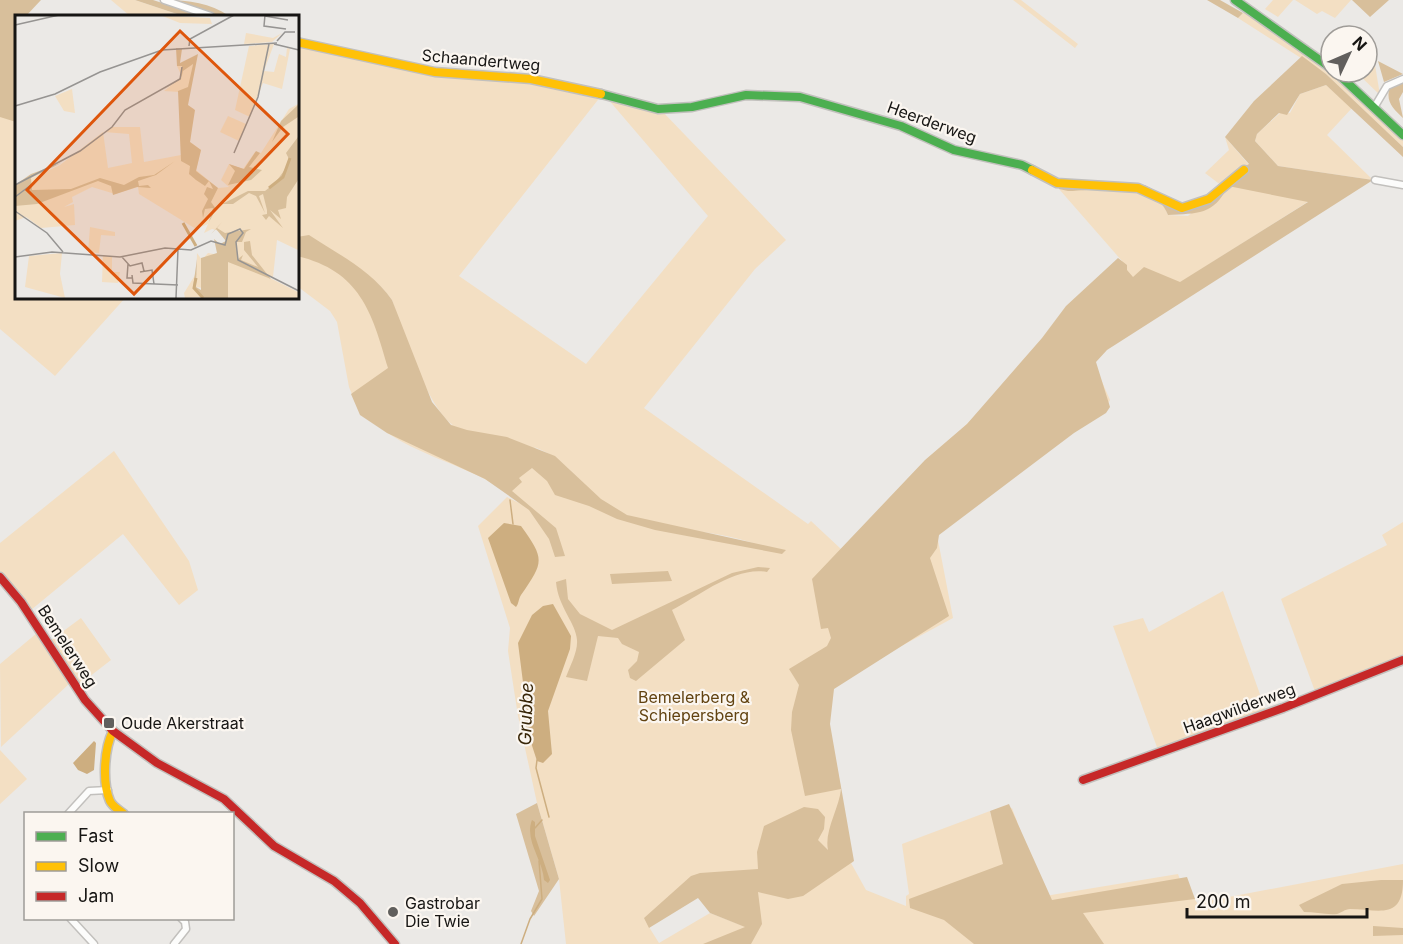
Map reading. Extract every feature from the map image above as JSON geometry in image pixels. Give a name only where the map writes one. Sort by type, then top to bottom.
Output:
[{"type":"street","points":[[164,0],[208,15]]},
{"type":"street","points":[[1235,0],[1319,60]]},
{"type":"street","name":"Schaandertweg","points":[[298,42],[435,72],[531,78],[565,84],[631,104],[662,109]]},
{"type":"street","points":[[1375,106],[1387,86],[1403,79]]},
{"type":"street","points":[[1350,84],[1403,135]]},
{"type":"street","name":"Heerderweg","points":[[662,109],[692,107],[746,95],[800,96],[901,126],[954,150],[1022,165],[1057,183],[1138,188],[1182,208],[1191,207],[1209,199],[1244,170]]},
{"type":"street","points":[[1376,180],[1403,185]]},
{"type":"street","name":"Bemelerweg","points":[[0,577],[21,602],[85,700],[113,731]]},
{"type":"street","name":"Haagwilderweg","points":[[1083,780],[1301,702],[1403,660]]},
{"type":"street","points":[[123,812],[111,804],[108,790],[107,741],[113,731],[164,767],[224,799],[274,846],[343,888],[391,942]]},
{"type":"street","points":[[69,812],[89,791],[108,790]]},
{"type":"street","points":[[72,920],[94,944]]},
{"type":"street","points":[[174,944],[186,929],[183,920]]},
{"type":"green space","points":[[0,0],[1,36],[15,47],[15,298],[125,298],[55,376],[0,329]]},
{"type":"green space","points":[[111,0],[135,0],[180,15],[129,15]]},
{"type":"green space","points":[[1013,0],[1021,0],[1078,44],[1075,48]]},
{"type":"green space","points":[[1273,0],[1293,0],[1278,17],[1265,9]]},
{"type":"green space","points":[[1295,0],[1351,0],[1335,18],[1322,11],[1317,14]]},
{"type":"green space","points":[[1243,13],[1250,13],[1319,66],[1319,70],[1238,18]]},
{"type":"green space","name":"Bemelerberg & Schiepersberg","points":[[298,46],[423,74],[538,82],[601,96],[459,276],[586,364],[708,216],[607,98],[661,110],[786,240],[755,269],[644,408],[808,524],[811,521],[841,549],[840,552],[925,461],[967,424],[1122,261],[1059,189],[1136,190],[1149,194],[1160,202],[1168,215],[1188,216],[1222,186],[1205,173],[1229,150],[1225,137],[1249,165],[1246,166],[1309,201],[1181,282],[1089,352],[1110,400],[1107,405],[937,535],[953,618],[833,683],[825,704],[841,788],[840,798],[853,862],[851,863],[866,890],[906,906],[906,896],[909,894],[902,844],[990,811],[991,816],[1012,808],[1045,896],[1178,874],[1187,899],[1195,899],[1197,903],[1403,864],[1403,944],[566,944],[559,879],[537,803],[518,716],[508,651],[510,628],[478,526],[507,497],[521,504],[488,481],[406,444],[371,420],[358,405],[349,387],[337,322],[330,311],[298,287]],"holes":[[[330,249],[371,278],[392,300],[425,386],[434,403],[453,425],[448,424],[423,395],[349,266]],[[534,447],[558,460],[603,502],[630,516],[653,523],[631,519],[608,508]],[[678,528],[718,535],[753,543]],[[697,897],[741,925],[710,913],[659,943],[649,927]]]},
{"type":"green space","points":[[1337,84],[1342,84],[1348,89],[1403,139],[1403,147]]},
{"type":"green space","points":[[1369,84],[1378,84],[1380,95]]},
{"type":"green space","points":[[1326,85],[1352,108],[1327,135],[1373,180],[1278,166],[1255,141],[1257,134],[1280,113],[1290,113],[1300,94]]},
{"type":"green space","points":[[114,451],[189,561],[198,590],[179,605],[123,534],[31,610],[0,571],[0,543]]},
{"type":"green space","points":[[1403,522],[1403,658],[1316,694],[1281,599],[1387,545],[1382,535]]},
{"type":"green space","points":[[1223,591],[1266,711],[1158,750],[1113,626],[1143,618],[1149,632]]},
{"type":"green space","points":[[81,618],[111,660],[80,684],[50,641]]},
{"type":"green space","points":[[37,633],[70,683],[1,747],[0,664]]},
{"type":"green space","points":[[0,750],[27,779],[0,804]]},
{"type":"shaded area","points":[[0,0],[41,0],[27,15],[15,15],[15,122],[0,117]]},
{"type":"shaded area","points":[[135,0],[153,0],[199,15],[180,15]]},
{"type":"shaded area","points":[[166,0],[199,3],[227,15],[212,15]]},
{"type":"shaded area","points":[[1207,0],[1220,0],[1243,13],[1238,18]]},
{"type":"shaded area","points":[[1352,0],[1389,0],[1370,17]]},
{"type":"shaded area","points":[[1302,56],[1319,69],[1319,84],[1337,84],[1403,147],[1403,157],[1326,85],[1300,94],[1287,115],[1279,113],[1257,134],[1255,141],[1278,166],[1373,180],[1107,350],[1096,362],[1110,407],[1106,413],[1074,433],[939,535],[937,548],[930,558],[949,616],[834,689],[830,724],[854,861],[803,896],[788,899],[758,892],[762,924],[751,944],[703,944],[745,927],[710,913],[698,898],[649,928],[644,918],[691,876],[700,873],[758,869],[757,852],[764,826],[804,807],[818,809],[825,817],[824,829],[818,840],[828,850],[828,835],[841,789],[805,796],[791,730],[792,712],[799,685],[789,669],[827,646],[831,638],[828,628],[821,629],[812,579],[925,460],[967,424],[1042,338],[1066,306],[1118,258],[1127,265],[1127,270],[1133,277],[1144,267],[1180,282],[1308,202],[1228,186],[1217,203],[1204,211],[1168,215],[1161,204],[1151,196],[1139,191],[1110,189],[1068,191],[1059,189],[1060,181],[1145,185],[1182,206],[1206,199],[1249,164],[1225,137],[1254,101]]},
{"type":"shaded area","points":[[1379,62],[1403,74],[1384,82],[1379,64]]},
{"type":"shaded area","points":[[1403,82],[1403,92],[1399,99],[1403,118],[1389,101],[1389,92],[1390,86]]},
{"type":"shaded area","points":[[309,235],[343,256],[375,280],[384,290],[392,300],[432,402],[451,425],[507,437],[555,456],[601,499],[627,515],[786,550],[782,554],[655,530],[617,519],[589,506],[555,495],[547,481],[532,468],[519,478],[522,482],[512,491],[556,528],[565,556],[555,557],[549,539],[529,510],[485,479],[387,433],[360,415],[351,394],[388,368],[376,329],[369,312],[349,283],[336,272],[298,256],[298,237]]},
{"type":"shaded area","points":[[758,567],[770,568],[767,572],[742,573],[718,583],[672,610],[685,640],[636,681],[630,678],[628,670],[637,661],[639,652],[622,644],[618,638],[598,636],[587,681],[566,677],[575,654],[577,640],[574,627],[557,591],[556,582],[566,579],[568,599],[580,614],[612,630],[732,573]]},
{"type":"shaded area","points":[[668,571],[672,581],[612,584],[610,574]]},
{"type":"shaded area","points":[[537,803],[559,879],[534,916],[531,911],[539,891],[516,814]]},
{"type":"shaded area","points":[[1009,804],[1052,900],[1187,877],[1195,899],[1083,913],[1104,944],[974,944],[944,920],[910,908],[909,899],[1003,864],[990,811]]},
{"type":"shaded area","points":[[1403,880],[1399,902],[1387,910],[1350,909],[1337,914],[1329,914],[1304,912],[1299,905],[1342,884]]},
{"type":"shaded area","points":[[1373,926],[1403,928],[1403,935],[1373,936]]},
{"type":"water","points":[[504,523],[521,526],[534,546],[539,560],[534,575],[516,607],[511,603],[488,538]]},
{"type":"water","points":[[553,604],[571,636],[570,649],[548,711],[552,754],[543,763],[537,761],[523,718],[526,706],[518,643],[532,615],[543,606]]},
{"type":"water","points":[[94,741],[96,743],[94,770],[87,774],[78,770],[73,763]]},
{"type":"water","points":[[532,820],[535,822],[535,836],[550,880],[548,883],[544,880],[530,835]]},
{"type":"waterway","name":"Grubbe","points":[[510,500],[513,524]]},
{"type":"waterway","name":"Grubbe","points":[[537,760],[536,768],[549,817]]},
{"type":"waterway","name":"Grubbe","points":[[535,828],[542,820]]},
{"type":"waterway","points":[[521,944],[530,919],[542,899],[539,861]]},
{"type":"traffic: fast","points":[[1235,0],[1319,60]]},
{"type":"traffic: fast","points":[[1349,84],[1403,135]]},
{"type":"traffic: fast","points":[[601,94],[658,109],[692,107],[746,95],[800,97],[901,126],[954,150],[1022,165],[1032,170]]},
{"type":"traffic: slow","points":[[298,42],[435,72],[531,79],[601,94]]},
{"type":"traffic: slow","points":[[1032,170],[1057,183],[1138,188],[1182,208],[1209,199],[1244,170]]},
{"type":"traffic: slow","points":[[113,731],[106,756],[105,776],[107,794],[111,803],[121,812]]},
{"type":"traffic: jam","points":[[0,577],[21,602],[85,700],[113,731],[157,763],[224,799],[274,846],[334,881],[360,903],[395,944]]},
{"type":"traffic: jam","points":[[1083,780],[1283,708],[1403,660]]},
{"type":"place","name":"Oude Akerstraat","points":[[109,723]]},
{"type":"place","name":"Gastrobar Die Twie","points":[[393,912]]}]
